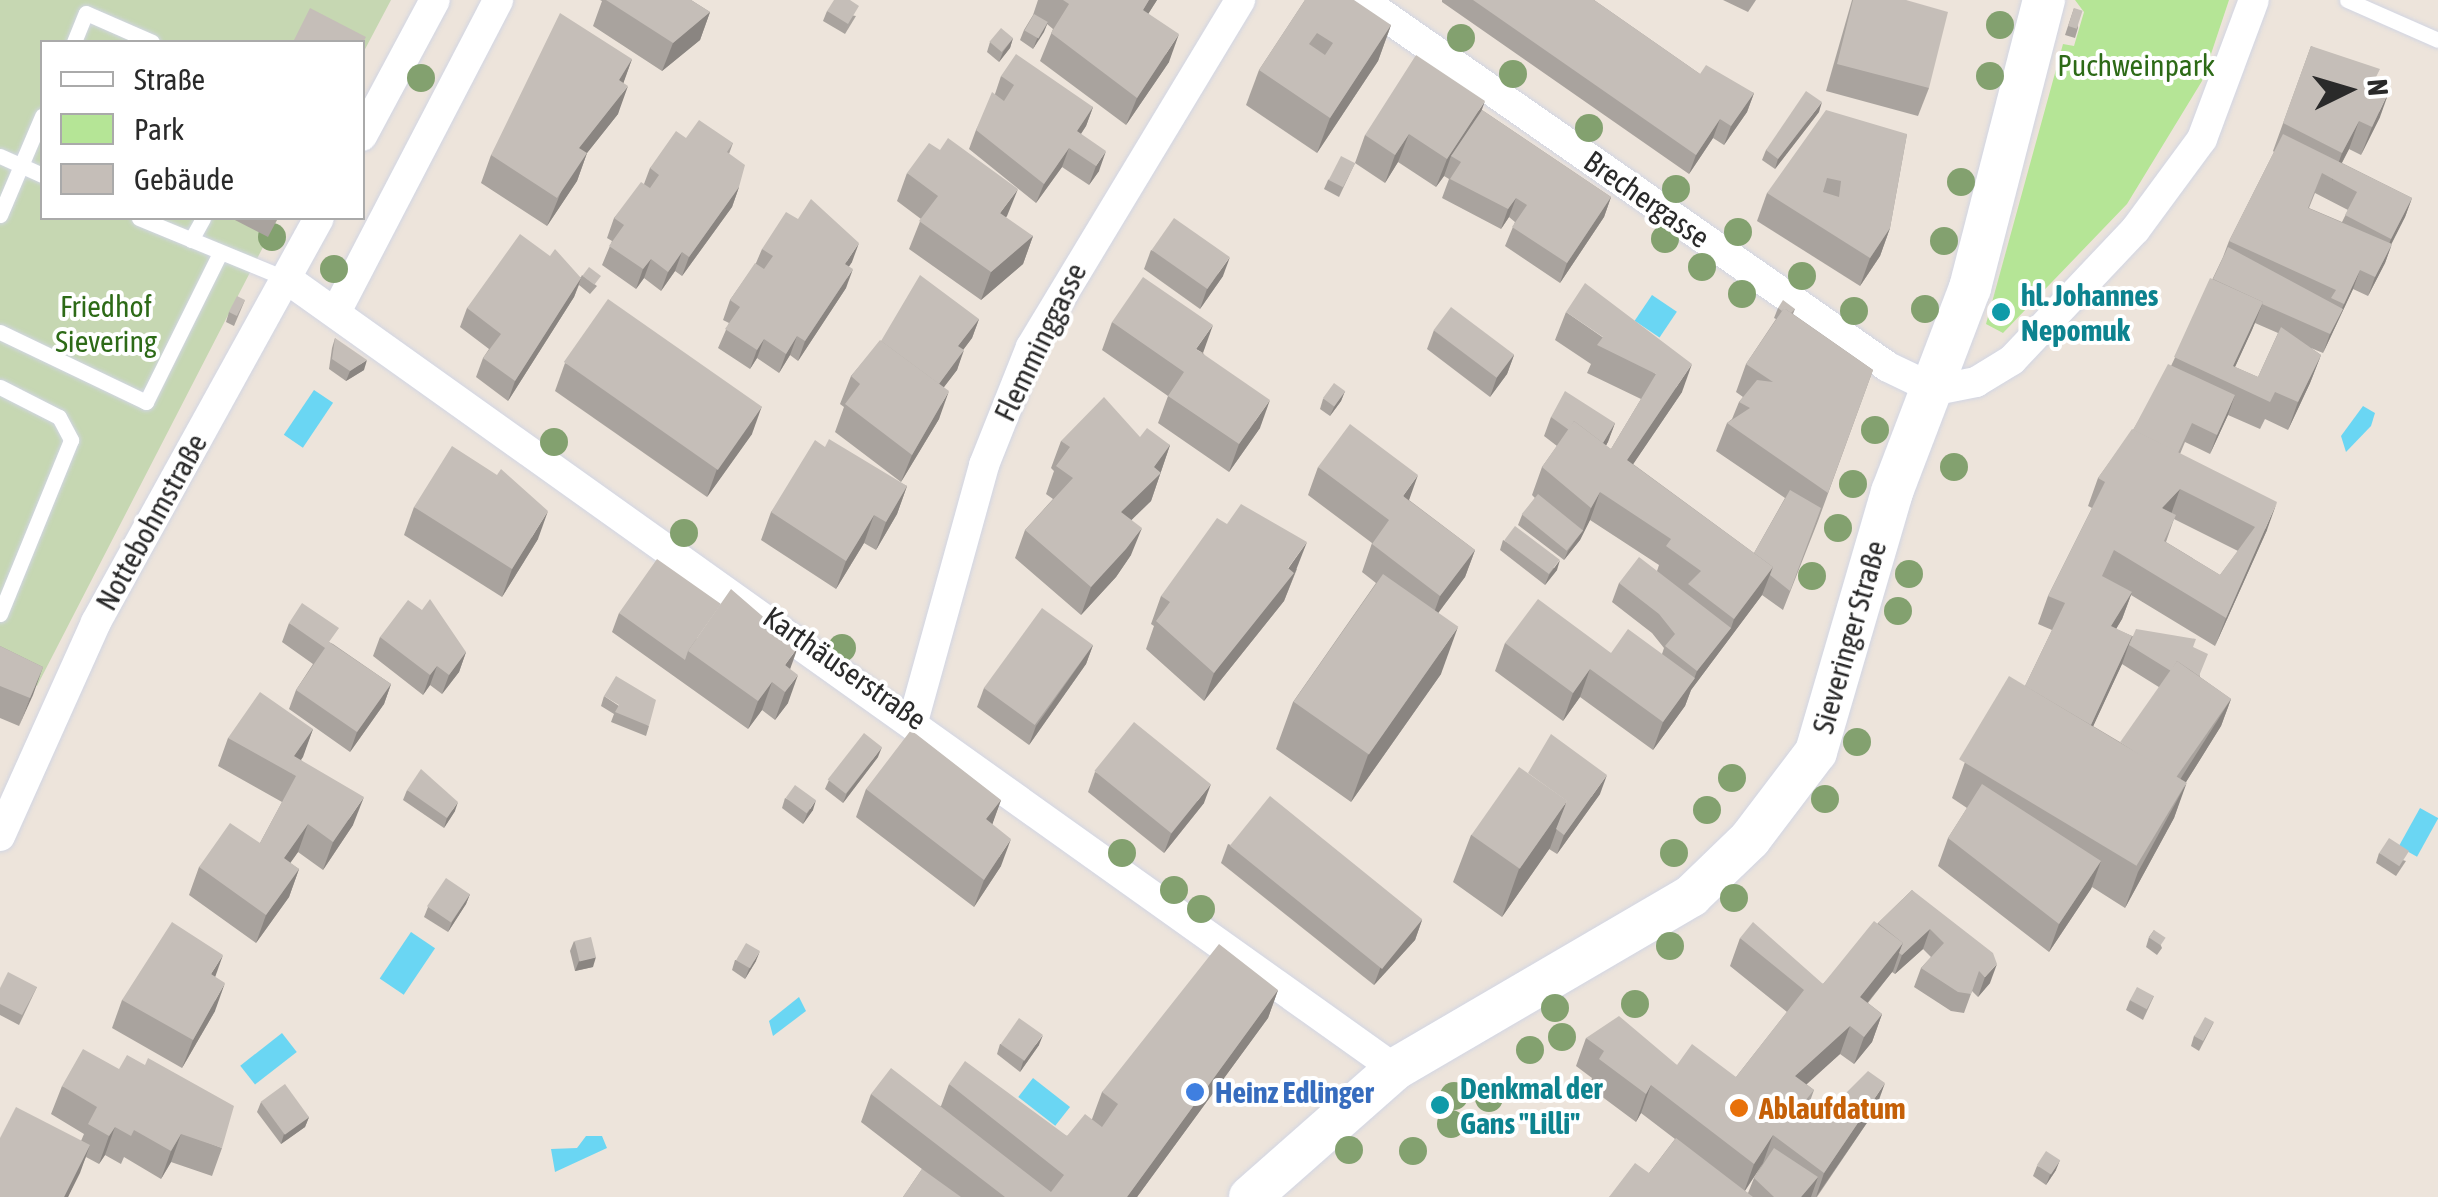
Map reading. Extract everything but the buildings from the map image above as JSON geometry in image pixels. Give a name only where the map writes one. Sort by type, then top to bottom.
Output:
[{"type":"main road","name":"Sieveringer Straße","points":[[1250,1197],[1395,1068],[1691,896],[1789,791],[1841,692],[1892,492],[1936,390],[2044,0]]},
{"type":"street","points":[[365,130],[435,0]]},
{"type":"street","points":[[338,308],[498,0]]},
{"type":"street","name":"Flemminggasse","points":[[914,718],[984,465],[1032,347],[1240,0]]},
{"type":"street","name":"Brechergasse","points":[[1362,0],[1888,367],[1936,390]]},
{"type":"street","points":[[1936,390],[1976,382],[2012,360],[2135,230],[2202,139],[2254,0]]},
{"type":"street","name":"Nottebohmstraße","points":[[0,836],[96,622],[318,220]]},
{"type":"street","name":"Karthäuserstraße","points":[[287,278],[338,308],[914,718],[1395,1068]]},
{"type":"lane","points":[[2346,0],[2438,40]]},
{"type":"lane","points":[[75,40],[86,13],[147,40]]},
{"type":"lane","points":[[0,215],[40,121]]},
{"type":"lane","points":[[0,156],[40,173]]},
{"type":"lane","points":[[145,220],[287,278]]},
{"type":"lane","points":[[191,240],[202,220]]},
{"type":"lane","points":[[0,332],[146,402],[220,252]]},
{"type":"lane","points":[[0,387],[59,417],[71,440],[0,614]]},
{"type":"green space","name":"Friedhof Sievering","points":[[0,0],[391,0],[365,49],[365,40],[40,40],[40,220],[277,220],[37,686],[0,669]]},
{"type":"green space","name":"Puchweinpark","points":[[2075,0],[2229,0],[2202,81],[2127,204],[2003,333],[1986,324],[2063,44],[2074,46],[2084,12]]},
{"type":"water","points":[[1652,295],[1677,312],[1660,337],[1635,321]]},
{"type":"water","points":[[314,390],[333,403],[303,448],[284,435]]},
{"type":"water","points":[[2363,406],[2375,413],[2371,426],[2346,452],[2341,436]]},
{"type":"water","points":[[2420,808],[2438,819],[2417,857],[2399,846]]},
{"type":"water","points":[[411,932],[435,948],[404,995],[380,978]]},
{"type":"water","points":[[799,997],[806,1011],[773,1036],[769,1021]]},
{"type":"water","points":[[282,1033],[297,1052],[255,1085],[240,1066]]},
{"type":"water","points":[[1033,1078],[1070,1107],[1055,1126],[1018,1097]]},
{"type":"water","points":[[586,1136],[602,1136],[607,1148],[555,1172],[551,1149],[577,1148]]},
{"type":"place","name":"hl. Johannes Nepomuk","points":[[2001,312]]},
{"type":"place","name":"Heinz Edlinger","points":[[1195,1092]]},
{"type":"place","name":"Denkmal der Gans \"Lilli\"","points":[[1440,1105]]},
{"type":"place","name":"Ablaufdatum","points":[[1739,1108]]}]
